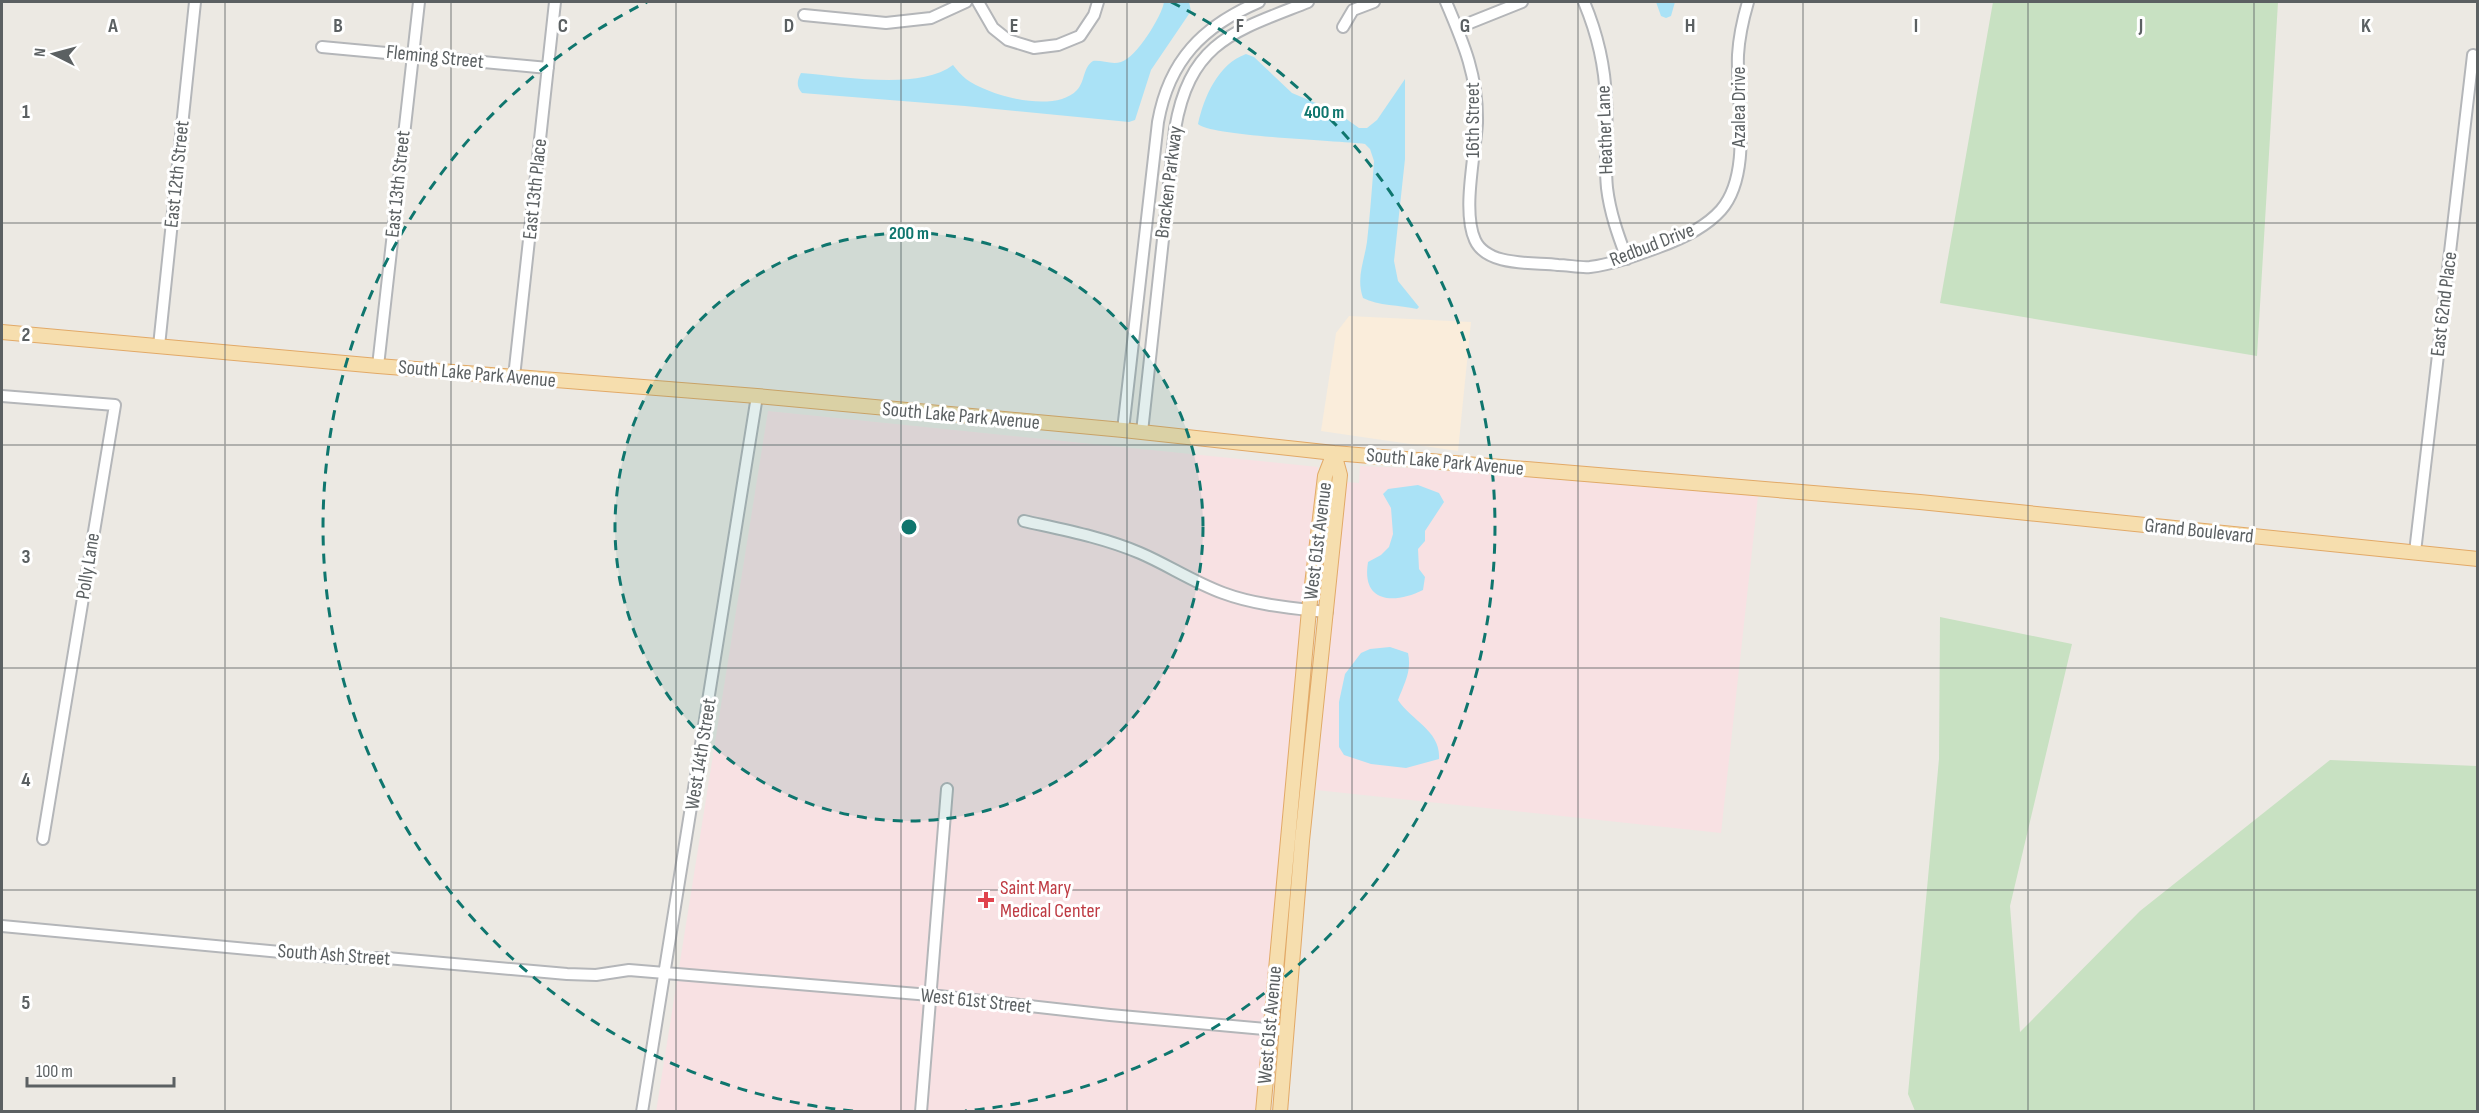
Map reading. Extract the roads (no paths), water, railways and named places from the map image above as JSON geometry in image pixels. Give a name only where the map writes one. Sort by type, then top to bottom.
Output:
[{"type":"main road","name":"South Lake Park Avenue","points":[[2,332],[378,366],[757,396],[1124,430],[1334,453],[1920,502]]},
{"type":"main road","name":"West 61st Avenue","points":[[1263,1112],[1309,610],[1325,476],[1334,453]]},
{"type":"main road","name":"West 61st Avenue","points":[[1280,1112],[1302,841],[1340,475],[1334,453]]},
{"type":"main road","name":"Grand Boulevard","points":[[1920,502],[2478,559]]},
{"type":"street","name":"East 12th Street","points":[[159,346],[195,2]]},
{"type":"street","name":"East 13th Street","points":[[378,366],[419,2]]},
{"type":"street","name":"East 13th Place","points":[[514,377],[555,2]]},
{"type":"street","points":[[804,15],[886,23],[931,18],[966,2]]},
{"type":"street","points":[[978,2],[993,28],[1008,40],[1034,48],[1058,45],[1080,36],[1094,15],[1098,2]]},
{"type":"street","points":[[1257,2],[1264,20]]},
{"type":"street","name":"Bracken Parkway","points":[[1124,430],[1158,122],[1164,93],[1188,51],[1206,32],[1222,20],[1257,2]]},
{"type":"street","name":"Bracken Parkway","points":[[1142,432],[1180,100],[1196,69],[1218,42],[1245,27],[1308,2]]},
{"type":"street","points":[[1343,27],[1353,10],[1374,2]]},
{"type":"street","name":"16th Street","points":[[1446,2],[1468,54],[1475,83],[1477,122],[1469,218],[1475,242]]},
{"type":"street","points":[[1457,28],[1522,2]]},
{"type":"street","name":"Heather Lane","points":[[1584,2],[1593,24],[1603,64],[1606,101],[1607,188],[1612,218],[1627,259]]},
{"type":"street","name":"Azalea Drive","points":[[1722,209],[1734,188],[1739,162],[1738,54],[1748,2]]},
{"type":"street","name":"Fleming Street","points":[[322,47],[548,68]]},
{"type":"street","name":"East 62nd Place","points":[[2415,552],[2473,55]]},
{"type":"street","name":"Redbud Drive","points":[[1475,242],[1489,255],[1509,260],[1588,267],[1627,259],[1674,241],[1705,224],[1722,209]]},
{"type":"street","points":[[1141,274],[1159,276]]},
{"type":"street","name":"Polly Lane","points":[[2,396],[115,405],[43,838]]},
{"type":"street","name":"West 14th Street","points":[[642,1112],[666,974],[757,396]]},
{"type":"street","points":[[1024,521],[1100,537],[1142,554],[1185,577],[1225,594],[1291,609],[1327,612]]},
{"type":"street","points":[[921,1112],[947,789]]},
{"type":"street","name":"South Ash Street","points":[[2,926],[344,958],[387,958],[567,974],[596,975],[629,970],[666,974]]},
{"type":"street","name":"West 61st Street","points":[[666,974],[930,995],[1119,1016],[1287,1030]]},
{"type":"water","points":[[1164,2],[1189,2],[1191,11],[1151,70],[1135,120],[1129,122],[802,93],[798,86],[801,73],[858,79],[901,80],[921,78],[953,65],[966,79],[990,91],[1022,100],[1054,101],[1067,97],[1077,90],[1087,67],[1093,61],[1118,63],[1134,53],[1153,26]]},
{"type":"water","points":[[1656,2],[1675,2],[1671,16],[1666,18],[1661,16]]},
{"type":"water","points":[[1246,54],[1254,57],[1292,93],[1335,111],[1359,128],[1367,128],[1377,120],[1405,79],[1405,159],[1394,261],[1398,281],[1419,307],[1417,309],[1382,304],[1363,298],[1360,277],[1367,242],[1374,161],[1370,149],[1365,144],[1249,135],[1225,132],[1198,124],[1208,93],[1220,73],[1236,59]]},
{"type":"water","points":[[1418,485],[1439,493],[1444,502],[1425,531],[1425,541],[1418,549],[1419,569],[1425,577],[1423,590],[1402,597],[1382,597],[1370,586],[1367,576],[1368,562],[1381,555],[1389,547],[1393,534],[1391,508],[1383,494],[1388,489]]},
{"type":"water","points":[[1390,647],[1408,653],[1408,672],[1398,700],[1431,734],[1438,749],[1439,759],[1406,768],[1371,764],[1344,755],[1339,747],[1339,702],[1345,674],[1361,653],[1370,649]]},
{"type":"place","name":"Saint Mary Medical Center","points":[[986,900]]}]
